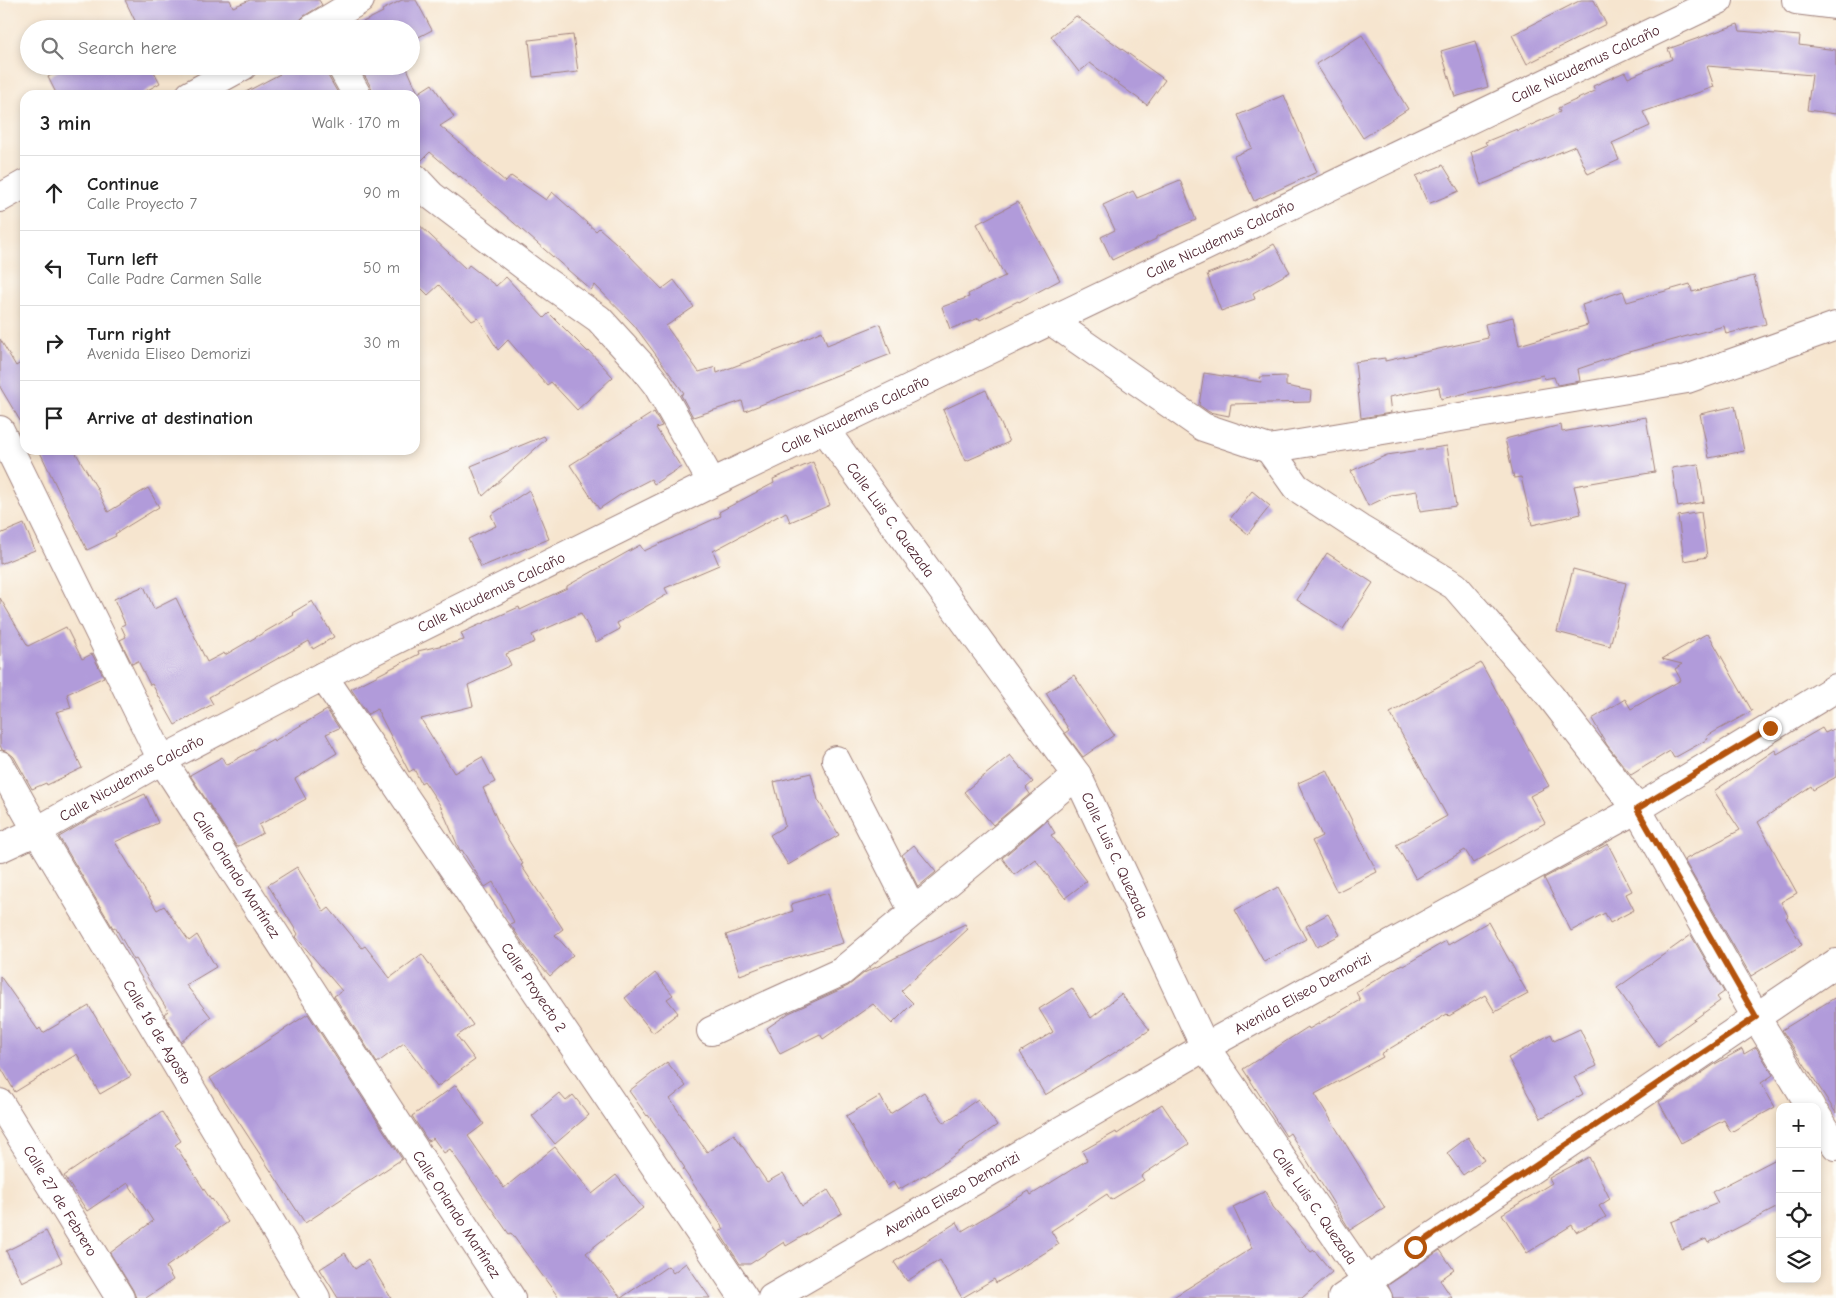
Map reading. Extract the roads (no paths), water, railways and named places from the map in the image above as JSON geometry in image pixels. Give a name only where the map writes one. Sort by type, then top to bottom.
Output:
[{"type":"street","points":[[330,20],[360,0]]},
{"type":"street","name":"Calle Nicudemus Calcaño","points":[[0,848],[37,831],[162,760],[323,676],[712,483],[1719,0]]},
{"type":"street","points":[[1796,0],[1836,5]]},
{"type":"street","points":[[199,90],[227,75]]},
{"type":"street","points":[[346,75],[353,90]]},
{"type":"street","points":[[420,183],[432,196],[535,274],[599,319],[657,385],[712,483]]},
{"type":"street","points":[[0,198],[20,187]]},
{"type":"street","points":[[1051,321],[1203,427],[1269,449],[1687,379],[1836,326]]},
{"type":"street","name":"Calle Orlando Martínez","points":[[0,430],[162,760],[511,1298]]},
{"type":"street","name":"Calle Luis C. Quezada","points":[[825,430],[1077,775],[1205,1047],[1372,1289]]},
{"type":"street","points":[[1269,449],[1296,487],[1360,529],[1455,586],[1551,697],[1637,809],[1756,1017],[1809,1103]]},
{"type":"street","name":"Calle Proyecto 2","points":[[323,676],[744,1298]]},
{"type":"street","name":"Avenida Eliseo Demorizi","points":[[772,1298],[1205,1047],[1637,809],[1836,688]]},
{"type":"street","points":[[836,760],[913,912]]},
{"type":"street","name":"Calle 16 de Agosto","points":[[0,765],[37,831],[316,1298]]},
{"type":"street","points":[[711,1031],[841,972],[1077,775]]},
{"type":"street","points":[[1342,1298],[1372,1289],[1756,1017],[1836,963]]},
{"type":"street","name":"Calle 27 de Febrero","points":[[0,1103],[120,1298]]},
{"type":"street","points":[[1821,1122],[1836,1146]]}]
